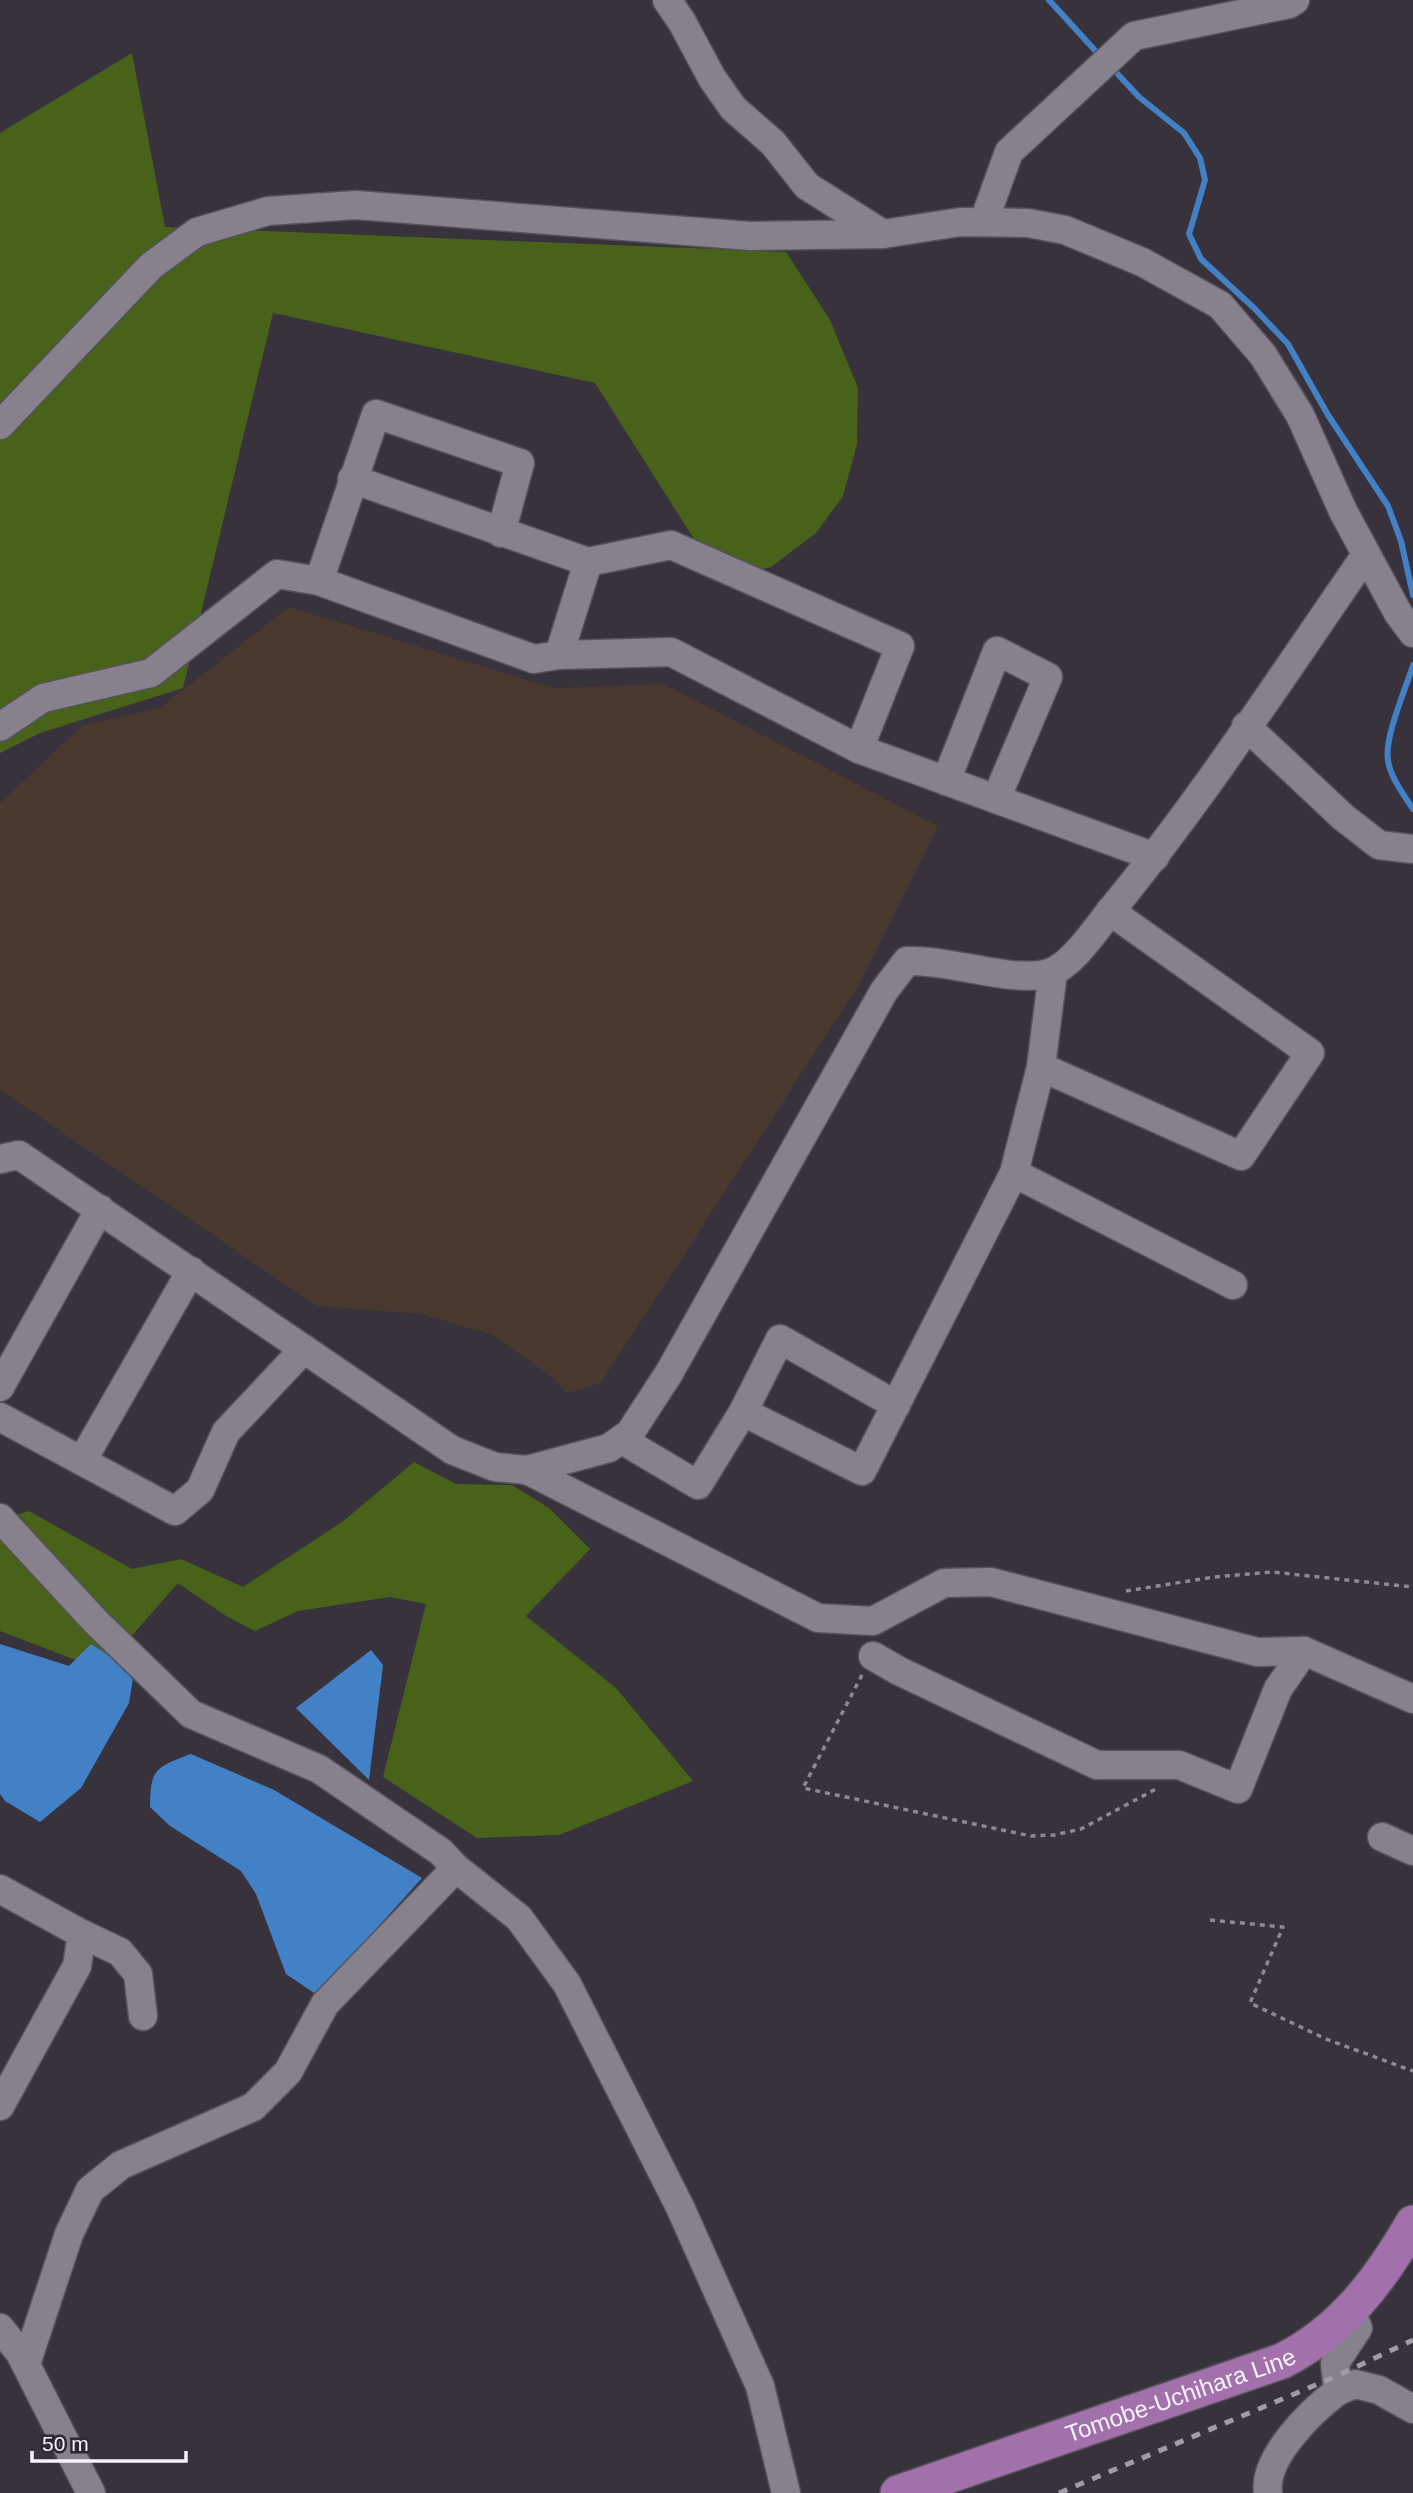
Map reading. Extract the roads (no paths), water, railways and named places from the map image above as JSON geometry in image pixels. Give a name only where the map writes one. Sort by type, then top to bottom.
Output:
[{"type":"main road","name":"Tomobe-Uchihara Line","points":[[898,2493],[1282,2361],[1305,2350],[1351,2312],[1387,2267],[1413,2223]]},
{"type":"street","points":[[667,0],[712,78],[733,108],[773,143],[807,186],[883,234]]},
{"type":"street","points":[[984,221],[1009,152],[1134,36],[1289,4],[1294,0]]},
{"type":"street","points":[[0,425],[152,266],[197,232],[268,211],[356,205],[750,236],[883,234],[960,222],[1028,223],[1065,230],[1142,262],[1220,305],[1264,355],[1300,415],[1343,511],[1398,613],[1413,633]]},
{"type":"street","points":[[319,581],[376,414],[520,463],[501,533]]},
{"type":"street","points":[[352,479],[588,562],[671,545],[900,646],[859,749]]},
{"type":"street","points":[[527,1471],[609,1448],[630,1433],[669,1373],[884,991],[907,961],[929,960],[1031,978],[1053,972],[1075,954],[1156,857],[1366,555]]},
{"type":"street","points":[[559,655],[588,562]]},
{"type":"street","points":[[0,727],[43,698],[150,673],[277,574],[319,581],[534,659],[559,655],[671,652],[859,749],[1156,857]]},
{"type":"street","points":[[946,781],[997,651],[1048,677],[996,799]]},
{"type":"street","points":[[1246,726],[1343,817],[1379,845],[1413,849]]},
{"type":"street","points":[[1041,1067],[1241,1156],[1310,1053],[1110,911]]},
{"type":"street","points":[[743,1412],[862,1471],[1014,1173],[1041,1067],[1053,972]]},
{"type":"street","points":[[6,1151],[100,1209],[452,1450],[495,1467],[527,1471],[818,1619],[873,1620],[944,1583],[991,1582],[1256,1652],[1304,1651],[1413,1699]]},
{"type":"street","points":[[1014,1173],[1233,1285]]},
{"type":"street","points":[[0,1387],[100,1209]]},
{"type":"street","points":[[82,1461],[191,1271]]},
{"type":"street","points":[[622,1440],[698,1485],[743,1412],[780,1339],[897,1405]]},
{"type":"street","points":[[0,1417],[175,1511],[200,1490],[226,1432],[304,1349]]},
{"type":"street","points":[[0,1518],[96,1622],[191,1714],[319,1769],[441,1852],[456,1868],[519,1919],[567,1983],[680,2207],[760,2386],[786,2493]]},
{"type":"street","points":[[873,1656],[899,1671],[1097,1765],[1179,1765],[1238,1789],[1278,1689],[1304,1651]]},
{"type":"street","points":[[1382,1837],[1413,1851]]},
{"type":"street","points":[[26,2364],[69,2234],[90,2190],[121,2165],[253,2107],[288,2072],[325,2004],[456,1868]]},
{"type":"street","points":[[0,1889],[120,1952],[138,1974],[143,2016]]},
{"type":"street","points":[[0,2106],[77,1966],[82,1934]]},
{"type":"street","points":[[1338,2391],[1335,2363],[1358,2328],[1351,2312]]},
{"type":"street","points":[[0,2328],[20,2353],[91,2493]]},
{"type":"street","points":[[1268,2493],[1267,2481],[1284,2446],[1319,2405],[1338,2391],[1355,2384],[1379,2390],[1413,2409]]},
{"type":"water","points":[[0,1644],[69,1666],[91,1644],[134,1672],[129,1703],[81,1788],[40,1822],[5,1801],[0,1794]]},
{"type":"water","points":[[371,1650],[383,1665],[369,1780],[296,1708]]},
{"type":"water","points":[[191,1754],[274,1790],[422,1878],[317,1995],[286,1974],[256,1894],[241,1871],[170,1826],[150,1807],[151,1785],[157,1771],[170,1762]]},
{"type":"waterway","points":[[1049,0],[1102,58]]},
{"type":"waterway","points":[[1112,68],[1139,97],[1184,133],[1200,158],[1205,180],[1189,234],[1201,259],[1288,344],[1328,415],[1388,506],[1401,541],[1413,595]]},
{"type":"waterway","points":[[1413,665],[1392,726],[1388,751],[1391,773],[1413,809]]},
{"type":"railway","points":[[1059,2493],[1337,2376],[1413,2340]]}]
